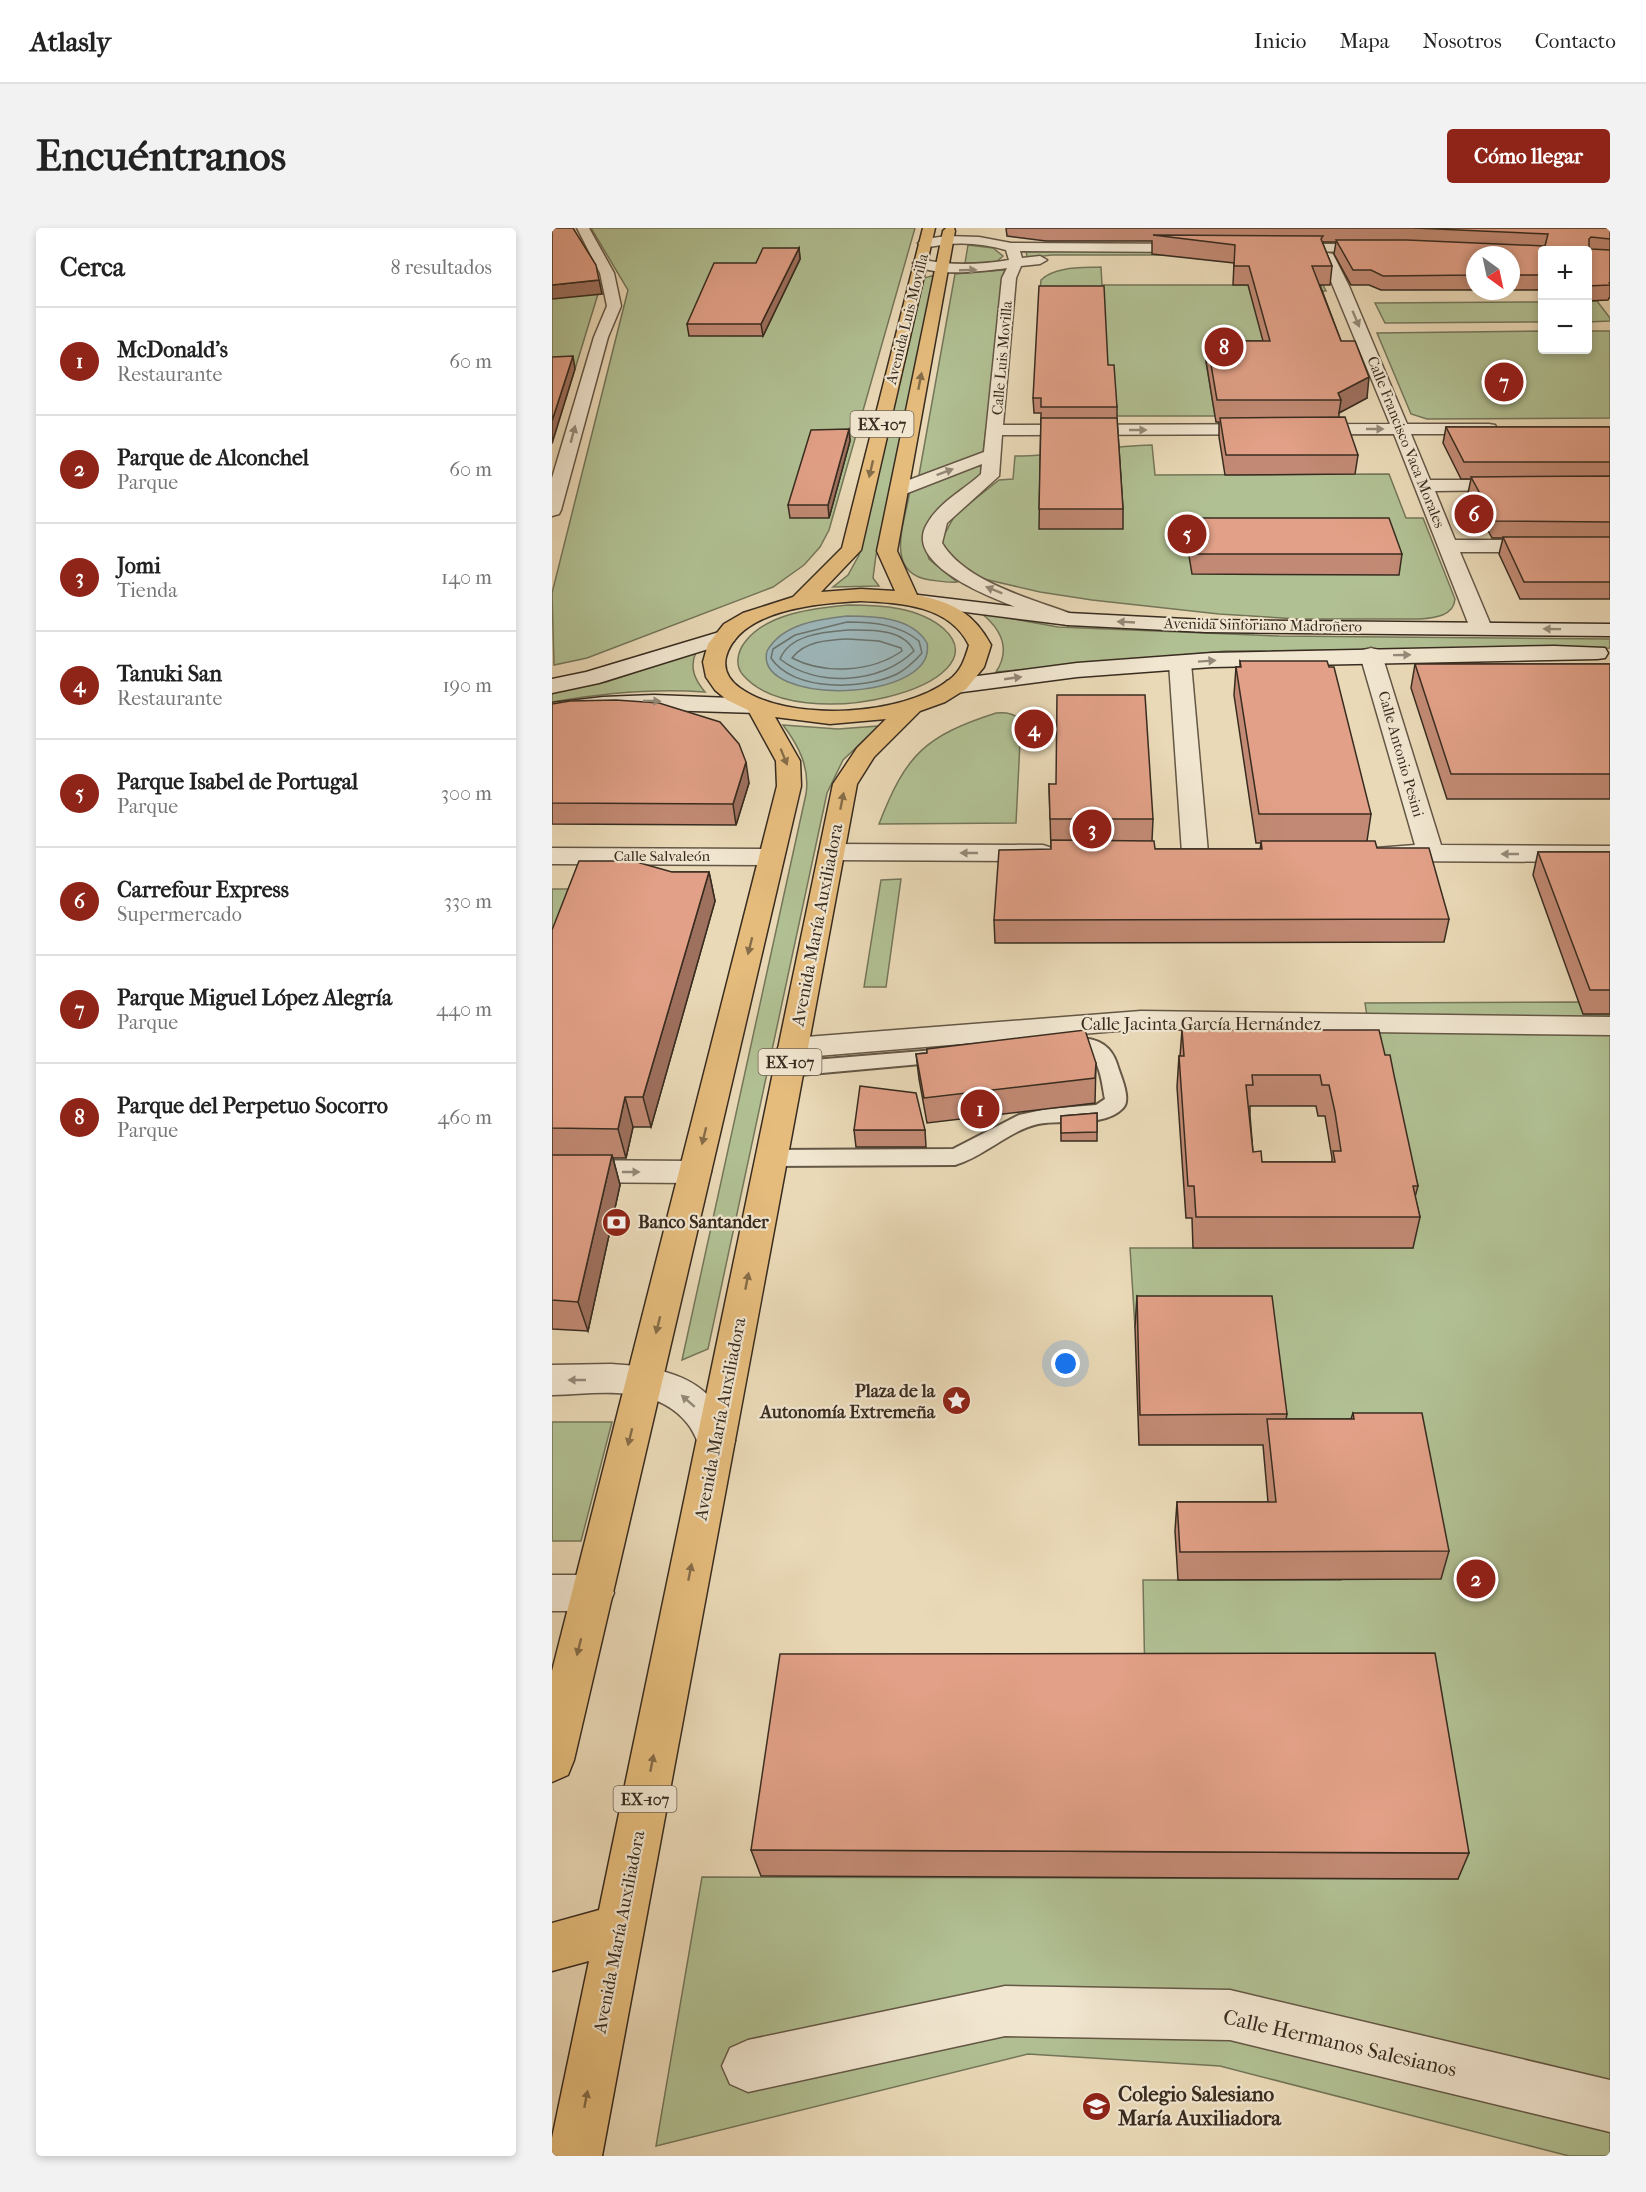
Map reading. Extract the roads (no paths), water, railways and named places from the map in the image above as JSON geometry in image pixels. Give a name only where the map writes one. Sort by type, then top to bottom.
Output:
[{"type":"main road","name":"Avenida Luis Movilla","points":[[913,600],[887,550],[949,232]]},
{"type":"main road","name":"Avenida Luis Movilla","points":[[801,601],[851,550],[927,236]]},
{"type":"main road","name":"EX-107","points":[[861,594],[913,600],[955,615],[970,627],[980,645],[975,666],[955,686],[940,695],[912,706],[879,714],[832,717],[786,713],[757,706],[734,694],[717,676],[713,666],[714,655],[726,636],[749,619],[801,601],[861,594]]},
{"type":"main road","points":[[552,1760],[789,786],[788,761],[757,706]]},
{"type":"main road","name":"Avenida María Auxiliadora","points":[[575,2156],[845,784],[865,753],[912,706]]},
{"type":"main road","points":[[552,1947],[620,1929]]},
{"type":"street","points":[[552,510],[601,337],[614,306],[607,273],[583,228]]},
{"type":"street","points":[[920,263],[942,269],[978,270],[1014,255],[1087,241],[1211,253],[1067,258],[1014,255],[949,232],[927,236]]},
{"type":"street","points":[[1269,253],[1390,253],[1328,257],[1269,253]]},
{"type":"street","name":"Calle Luis Movilla","points":[[1014,255],[1009,278],[990,476],[975,491],[954,506],[934,528],[932,538],[934,549],[947,566],[967,579],[1068,619]]},
{"type":"street","name":"Calle Francisco Vaca Morales","points":[[1328,257],[1482,628]]},
{"type":"street","points":[[996,430],[1507,429]]},
{"type":"street","points":[[899,490],[991,455]]},
{"type":"street","points":[[1423,486],[1528,485]]},
{"type":"street","points":[[1448,546],[1610,546]]},
{"type":"street","name":"Avenida Sinforiano Madroñero","points":[[913,600],[1068,619],[1206,626],[1610,630]]},
{"type":"street","points":[[552,686],[591,678],[726,636]]},
{"type":"street","name":"Avenida Sinforiano Madroñero","points":[[955,686],[1077,670],[1180,663],[1554,652],[1610,654]]},
{"type":"street","name":"Calle Antonio Pesini","points":[[1371,656],[1430,853]]},
{"type":"street","points":[[1180,663],[1195,853]]},
{"type":"street","points":[[552,710],[591,703],[649,701],[757,706]]},
{"type":"street","points":[[832,852],[1067,854]]},
{"type":"street","points":[[1360,853],[1610,854]]},
{"type":"street","name":"Calle Salvaleón","points":[[552,856],[771,857]]},
{"type":"street","name":"Calle Jacinta García Hernández","points":[[791,1058],[1141,1020],[1610,1026]]},
{"type":"street","points":[[552,1171],[695,1172]]},
{"type":"street","points":[[552,1380],[644,1381],[676,1391],[700,1412],[716,1442]]},
{"type":"street","points":[[552,1593],[592,1593]]},
{"type":"street","name":"Calle Hermanos Salesianos","points":[[748,2066],[1005,2011],[1230,2015],[1610,2106]]},
{"type":"lane","points":[[771,1158],[954,1157],[977,1148],[1017,1124],[1041,1118],[1100,1113],[1109,1110],[1115,1104],[1116,1099],[1104,1056],[1096,1047],[1085,1044],[791,1058]]},
{"type":"water","points":[[847,616],[892,620],[912,628],[927,643],[923,663],[905,677],[878,687],[846,691],[814,689],[788,682],[770,669],[767,651],[782,635],[802,624]]},
{"type":"place","name":"Parque del Perpetuo Socorro","points":[[1224,347]]},
{"type":"place","name":"Parque Miguel López Alegría","points":[[1504,382]]},
{"type":"place","name":"Carrefour Express","points":[[1474,514]]},
{"type":"place","name":"Parque Isabel de Portugal","points":[[1187,534]]},
{"type":"place","name":"Tanuki San","points":[[1034,729]]},
{"type":"place","name":"Jomi","points":[[1092,829]]},
{"type":"place","name":"McDonald's","points":[[980,1109]]},
{"type":"place","name":"Banco Santander","points":[[617,1222]]},
{"type":"place","name":"Plaza de la Autonomía Extremeña","points":[[956,1401]]},
{"type":"place","name":"Parque de Alconchel","points":[[1476,1579]]},
{"type":"place","name":"Colegio Salesiano María Auxiliadora","points":[[1097,2106]]}]
